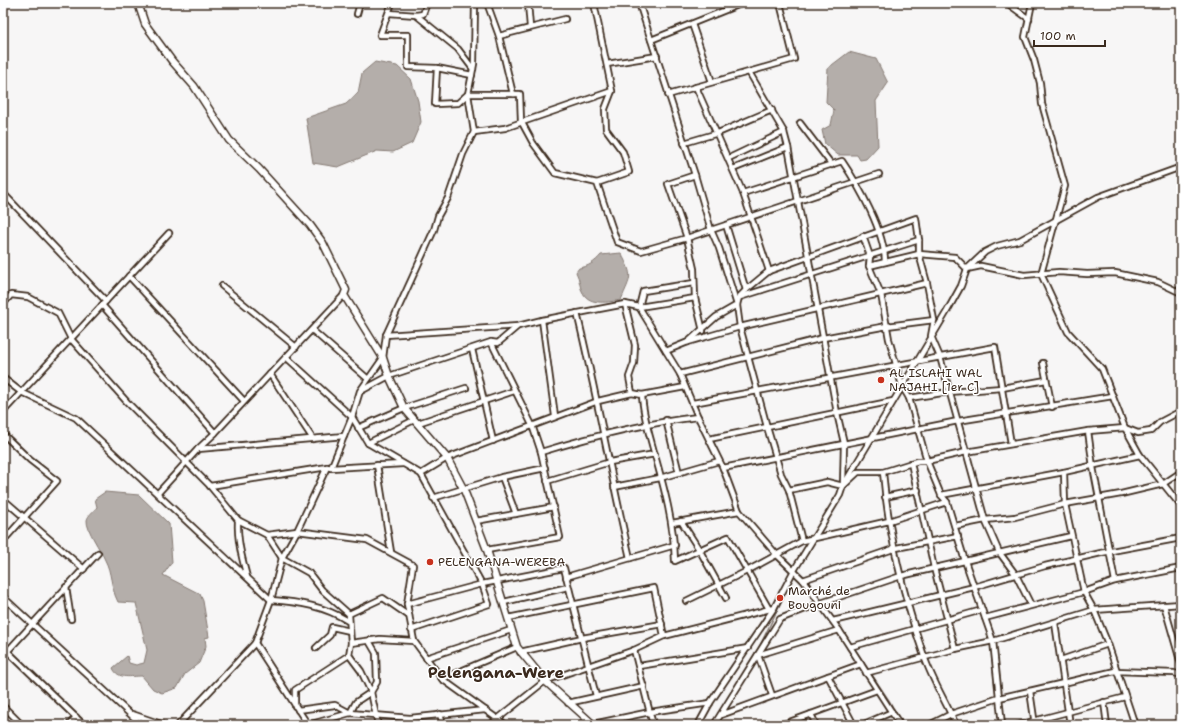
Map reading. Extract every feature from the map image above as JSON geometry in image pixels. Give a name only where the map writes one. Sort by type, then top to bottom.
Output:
[{"type":"street","points":[[138,3],[145,24],[172,61],[194,86],[229,140],[260,169],[310,225],[334,263],[346,290],[344,295],[312,330],[158,493]]},
{"type":"street","points":[[357,14],[360,3]]},
{"type":"street","points":[[392,3],[380,35],[408,35],[408,67],[437,68],[473,72]]},
{"type":"street","points":[[389,13],[416,15],[423,14],[427,3]]},
{"type":"street","points":[[178,725],[255,643],[271,600],[282,558],[298,531],[344,436],[360,391],[383,358],[386,335],[434,230],[438,216],[448,198],[464,154],[474,132],[468,94],[473,72],[475,3]]},
{"type":"street","points":[[487,3],[499,36],[513,94],[520,94]]},
{"type":"street","points":[[528,3],[530,27]]},
{"type":"street","points":[[520,94],[521,121],[533,143],[556,173],[597,183],[629,172],[623,152],[606,129],[604,110],[612,91],[594,3]]},
{"type":"street","points":[[639,3],[695,175],[711,230],[719,248],[737,305],[740,327],[775,457],[789,490],[802,541]]},
{"type":"street","points":[[651,40],[743,3]]},
{"type":"street","points":[[668,95],[794,59],[780,3]]},
{"type":"street","points":[[1007,3],[1029,19]]},
{"type":"street","points":[[1032,3],[1024,37],[1034,60],[1040,83],[1042,104],[1065,186],[1041,274],[1068,332],[1102,369],[1125,428],[1140,455],[1181,506]]},
{"type":"street","points":[[416,15],[458,49],[473,72]]},
{"type":"street","points":[[499,36],[566,19]]},
{"type":"street","points":[[692,24],[712,82]]},
{"type":"street","points":[[607,64],[657,56]]},
{"type":"street","points":[[437,68],[435,104],[458,103],[468,94],[520,94]]},
{"type":"street","points":[[749,72],[784,132],[788,147],[837,413],[844,443],[843,486]]},
{"type":"street","points":[[696,87],[718,133],[743,193],[769,271]]},
{"type":"street","points":[[474,132],[505,128],[521,121],[612,91]]},
{"type":"street","points":[[684,143],[718,133],[772,110]]},
{"type":"street","points":[[800,123],[832,165]]},
{"type":"street","points":[[729,158],[784,132]]},
{"type":"street","points":[[733,169],[788,147]]},
{"type":"street","points":[[743,193],[842,161],[856,181],[878,231],[885,251],[884,262]]},
{"type":"street","points":[[698,725],[710,703],[748,648],[840,495],[843,486],[873,438],[915,362],[961,286],[966,269],[985,252],[996,246],[1020,240],[1098,197],[1181,168]]},
{"type":"street","points":[[597,183],[617,242],[641,251],[687,238],[879,174]]},
{"type":"street","points":[[695,175],[668,184],[687,238],[694,269],[695,298],[703,331]]},
{"type":"street","points":[[3,194],[106,301]]},
{"type":"street","points":[[688,342],[703,331],[716,317],[737,305],[739,297],[769,271],[916,218],[919,240],[918,254],[927,283],[934,320],[931,336],[940,357],[985,520],[999,552],[1016,575],[1032,605]]},
{"type":"street","points":[[726,225],[746,290]]},
{"type":"street","points":[[3,412],[168,233]]},
{"type":"street","points":[[863,236],[870,256],[869,266],[881,294],[887,326],[902,386],[908,398],[927,461],[941,495],[947,502],[965,561],[993,641],[1002,725]]},
{"type":"street","points":[[739,297],[919,240]]},
{"type":"street","points":[[869,266],[918,254],[955,257],[966,269]]},
{"type":"street","points":[[966,269],[981,266],[1024,275],[1059,272],[1130,275],[1158,282],[1181,293]]},
{"type":"street","points":[[129,276],[244,401]]},
{"type":"street","points":[[694,283],[643,291],[639,307],[680,374],[698,417],[723,468],[739,510],[777,555],[803,580],[818,604],[839,630],[900,725]]},
{"type":"street","points":[[666,351],[688,342],[740,327],[927,283]]},
{"type":"street","points":[[222,286],[296,347]]},
{"type":"street","points":[[3,304],[11,295],[28,297],[58,313],[71,339],[128,402],[188,462],[238,520],[267,535],[282,558],[309,573],[322,590],[349,614]]},
{"type":"street","points":[[344,295],[383,358],[389,376],[404,408],[447,458],[464,490],[498,582],[511,630],[518,649],[545,682],[594,725],[650,712],[710,703]]},
{"type":"street","points":[[386,335],[518,326],[624,304],[639,307],[695,298]]},
{"type":"street","points":[[624,304],[635,345],[634,363],[629,377],[632,393]]},
{"type":"street","points":[[102,305],[215,433]]},
{"type":"street","points":[[578,313],[598,400],[614,487],[630,558]]},
{"type":"street","points":[[542,320],[555,416]]},
{"type":"street","points":[[680,374],[824,338],[887,326],[934,320]]},
{"type":"street","points":[[360,391],[389,376],[491,342],[498,343],[518,326]]},
{"type":"street","points":[[312,330],[368,379]]},
{"type":"street","points":[[487,550],[560,536],[541,452],[532,425],[491,342]]},
{"type":"street","points":[[693,403],[995,347],[1011,444]]},
{"type":"street","points":[[472,349],[493,441]]},
{"type":"street","points":[[286,357],[352,417],[368,443],[421,474],[482,584],[489,604],[411,630]]},
{"type":"street","points":[[1043,363],[1052,407]]},
{"type":"street","points":[[270,374],[313,439]]},
{"type":"street","points":[[3,378],[22,392],[76,418],[271,600],[295,602],[322,608],[348,621]]},
{"type":"street","points":[[908,398],[949,392],[1002,388],[1046,380]]},
{"type":"street","points":[[421,474],[447,458],[598,400],[632,393],[642,395],[685,387]]},
{"type":"street","points":[[358,428],[404,408],[466,388]]},
{"type":"street","points":[[368,443],[416,421],[514,391]]},
{"type":"street","points":[[642,395],[646,424],[672,523],[675,561],[700,551],[728,537],[771,609]]},
{"type":"street","points":[[723,468],[958,421],[1113,396]]},
{"type":"street","points":[[709,439],[893,401]]},
{"type":"street","points":[[843,486],[858,472],[883,472],[911,463],[966,452],[1088,431],[1125,428],[1138,433],[1151,430],[1160,422],[1181,411]]},
{"type":"street","points":[[541,452],[605,433],[666,420],[698,417]]},
{"type":"street","points":[[666,420],[679,473]]},
{"type":"street","points":[[1088,431],[1093,467],[1115,581]]},
{"type":"street","points":[[3,434],[30,460],[57,481],[3,541]]},
{"type":"street","points":[[198,449],[344,436]]},
{"type":"street","points":[[547,481],[610,462],[655,454]]},
{"type":"street","points":[[941,495],[1093,467],[1140,455]]},
{"type":"street","points":[[614,487],[660,478],[720,462]]},
{"type":"street","points":[[911,463],[940,594],[955,649]]},
{"type":"street","points":[[210,486],[329,468],[404,464]]},
{"type":"street","points":[[377,465],[391,552]]},
{"type":"street","points":[[433,498],[464,490],[502,477],[545,468]]},
{"type":"street","points":[[883,472],[889,521],[908,602],[924,657],[956,725]]},
{"type":"street","points":[[1064,472],[1065,504],[1084,592],[1094,610],[1108,644],[1115,671],[1135,725]]},
{"type":"street","points":[[954,526],[985,520],[1015,517],[1065,504],[1099,500],[1163,484],[1181,472]]},
{"type":"street","points":[[502,477],[516,514]]},
{"type":"street","points":[[789,490],[827,482],[843,486]]},
{"type":"street","points":[[885,497],[918,490]]},
{"type":"street","points":[[3,499],[84,569]]},
{"type":"street","points":[[686,601],[747,571],[802,541],[889,521],[947,502]]},
{"type":"street","points":[[476,521],[554,507]]},
{"type":"street","points":[[672,523],[739,510]]},
{"type":"street","points":[[238,520],[237,531],[247,578]]},
{"type":"street","points":[[681,521],[700,551],[726,598]]},
{"type":"street","points":[[267,535],[298,531],[367,540],[413,565],[407,604],[414,641],[442,679],[506,725]]},
{"type":"street","points":[[803,580],[896,548],[958,536]]},
{"type":"street","points":[[714,725],[780,619],[818,604],[902,576],[1071,536]]},
{"type":"street","points":[[832,621],[974,587],[1030,570],[1181,538]]},
{"type":"street","points":[[566,577],[675,546]]},
{"type":"street","points":[[3,656],[98,553]]},
{"type":"street","points":[[407,604],[482,584],[564,568],[596,696]]},
{"type":"street","points":[[985,618],[1084,592],[1115,581],[1181,568]]},
{"type":"street","points":[[504,602],[568,587]]},
{"type":"street","points":[[66,588],[71,619]]},
{"type":"street","points":[[508,618],[654,588],[664,636]]},
{"type":"street","points":[[3,597],[142,725]]},
{"type":"street","points":[[349,614],[383,598],[409,616]]},
{"type":"street","points":[[866,673],[955,649],[993,641],[1094,610],[1181,604]]},
{"type":"street","points":[[1164,605],[1181,664]]},
{"type":"street","points":[[492,724],[545,682],[588,665],[634,650],[664,636],[771,609]]},
{"type":"street","points":[[850,647],[982,610]]},
{"type":"street","points":[[297,708],[295,690],[349,655],[351,644],[348,621],[349,614]]},
{"type":"street","points":[[1055,623],[1070,725]]},
{"type":"street","points":[[442,679],[518,649],[662,624]]},
{"type":"street","points":[[316,648],[330,635],[332,627],[350,631]]},
{"type":"street","points":[[426,658],[511,630]]},
{"type":"street","points":[[758,655],[839,630]]},
{"type":"street","points":[[351,644],[380,639],[414,641]]},
{"type":"street","points":[[350,713],[356,702],[371,692],[377,682],[376,653],[369,641]]},
{"type":"street","points":[[255,643],[308,725],[350,713],[410,718],[485,710]]},
{"type":"street","points":[[1061,660],[1108,644]]},
{"type":"street","points":[[3,647],[84,725]]},
{"type":"street","points":[[638,666],[748,648]]},
{"type":"street","points":[[634,650],[653,725]]},
{"type":"street","points":[[349,655],[361,671],[371,692],[378,725]]},
{"type":"street","points":[[758,655],[772,695]]},
{"type":"street","points":[[721,715],[772,695],[861,664]]},
{"type":"street","points":[[929,725],[951,714],[999,698],[1115,671],[1174,673],[1181,675]]},
{"type":"street","points":[[828,676],[854,725]]},
{"type":"street","points":[[568,703],[644,686]]},
{"type":"street","points":[[781,725],[877,690]]},
{"type":"street","points":[[1030,691],[1034,722]]},
{"type":"street","points":[[1018,725],[1125,697]]},
{"type":"street","points":[[1104,702],[1107,725]]},
{"type":"street","points":[[297,708],[335,705],[350,713]]},
{"type":"street","points":[[3,706],[22,725]]},
{"type":"street","points":[[862,725],[892,712]]},
{"type":"street","points":[[129,713],[164,725]]},
{"type":"street","points":[[440,714],[443,725]]},
{"type":"street","points":[[811,714],[816,725]]},
{"type":"street","points":[[68,725],[76,717]]},
{"type":"street","points":[[580,725],[587,719]]},
{"type":"street","points":[[1172,725],[1181,723]]},
{"type":"shaded area","points":[[849,52],[876,59],[888,83],[876,101],[878,146],[866,159],[860,160],[857,155],[838,155],[825,144],[822,130],[831,125],[834,110],[826,102],[828,68]]},
{"type":"shaded area","points":[[375,62],[397,66],[411,79],[418,101],[421,122],[412,143],[393,152],[377,151],[338,167],[313,163],[306,118],[346,104],[358,93],[362,73]]},
{"type":"shaded area","points":[[621,253],[628,268],[630,277],[621,300],[600,302],[590,300],[582,291],[576,272],[579,268],[591,264],[601,255]]},
{"type":"shaded area","points":[[105,492],[139,495],[169,524],[172,562],[163,575],[200,594],[203,601],[209,637],[205,638],[206,646],[199,663],[185,674],[177,688],[162,693],[153,689],[142,676],[121,676],[115,672],[113,668],[127,656],[129,663],[136,665],[144,663],[147,650],[136,603],[118,602],[109,570],[87,524],[89,516],[97,507],[95,499]]},
{"type":"waterway","points":[[757,652],[794,575],[806,587]]},
{"type":"waterway","points":[[846,636],[852,645]]},
{"type":"waterway","points":[[854,648],[890,702],[900,721]]},
{"type":"waterway","points":[[730,704],[739,688]]},
{"type":"place","name":"AL ISLAHI WAL NAJAHI [1er C]","points":[[881,380]]},
{"type":"place","name":"PELENGANA-WEREBA","points":[[430,562]]},
{"type":"place","name":"Marché de Bougouni","points":[[780,598]]},
{"type":"district","name":"Pelengana-Were","points":[[496,672]]}]
